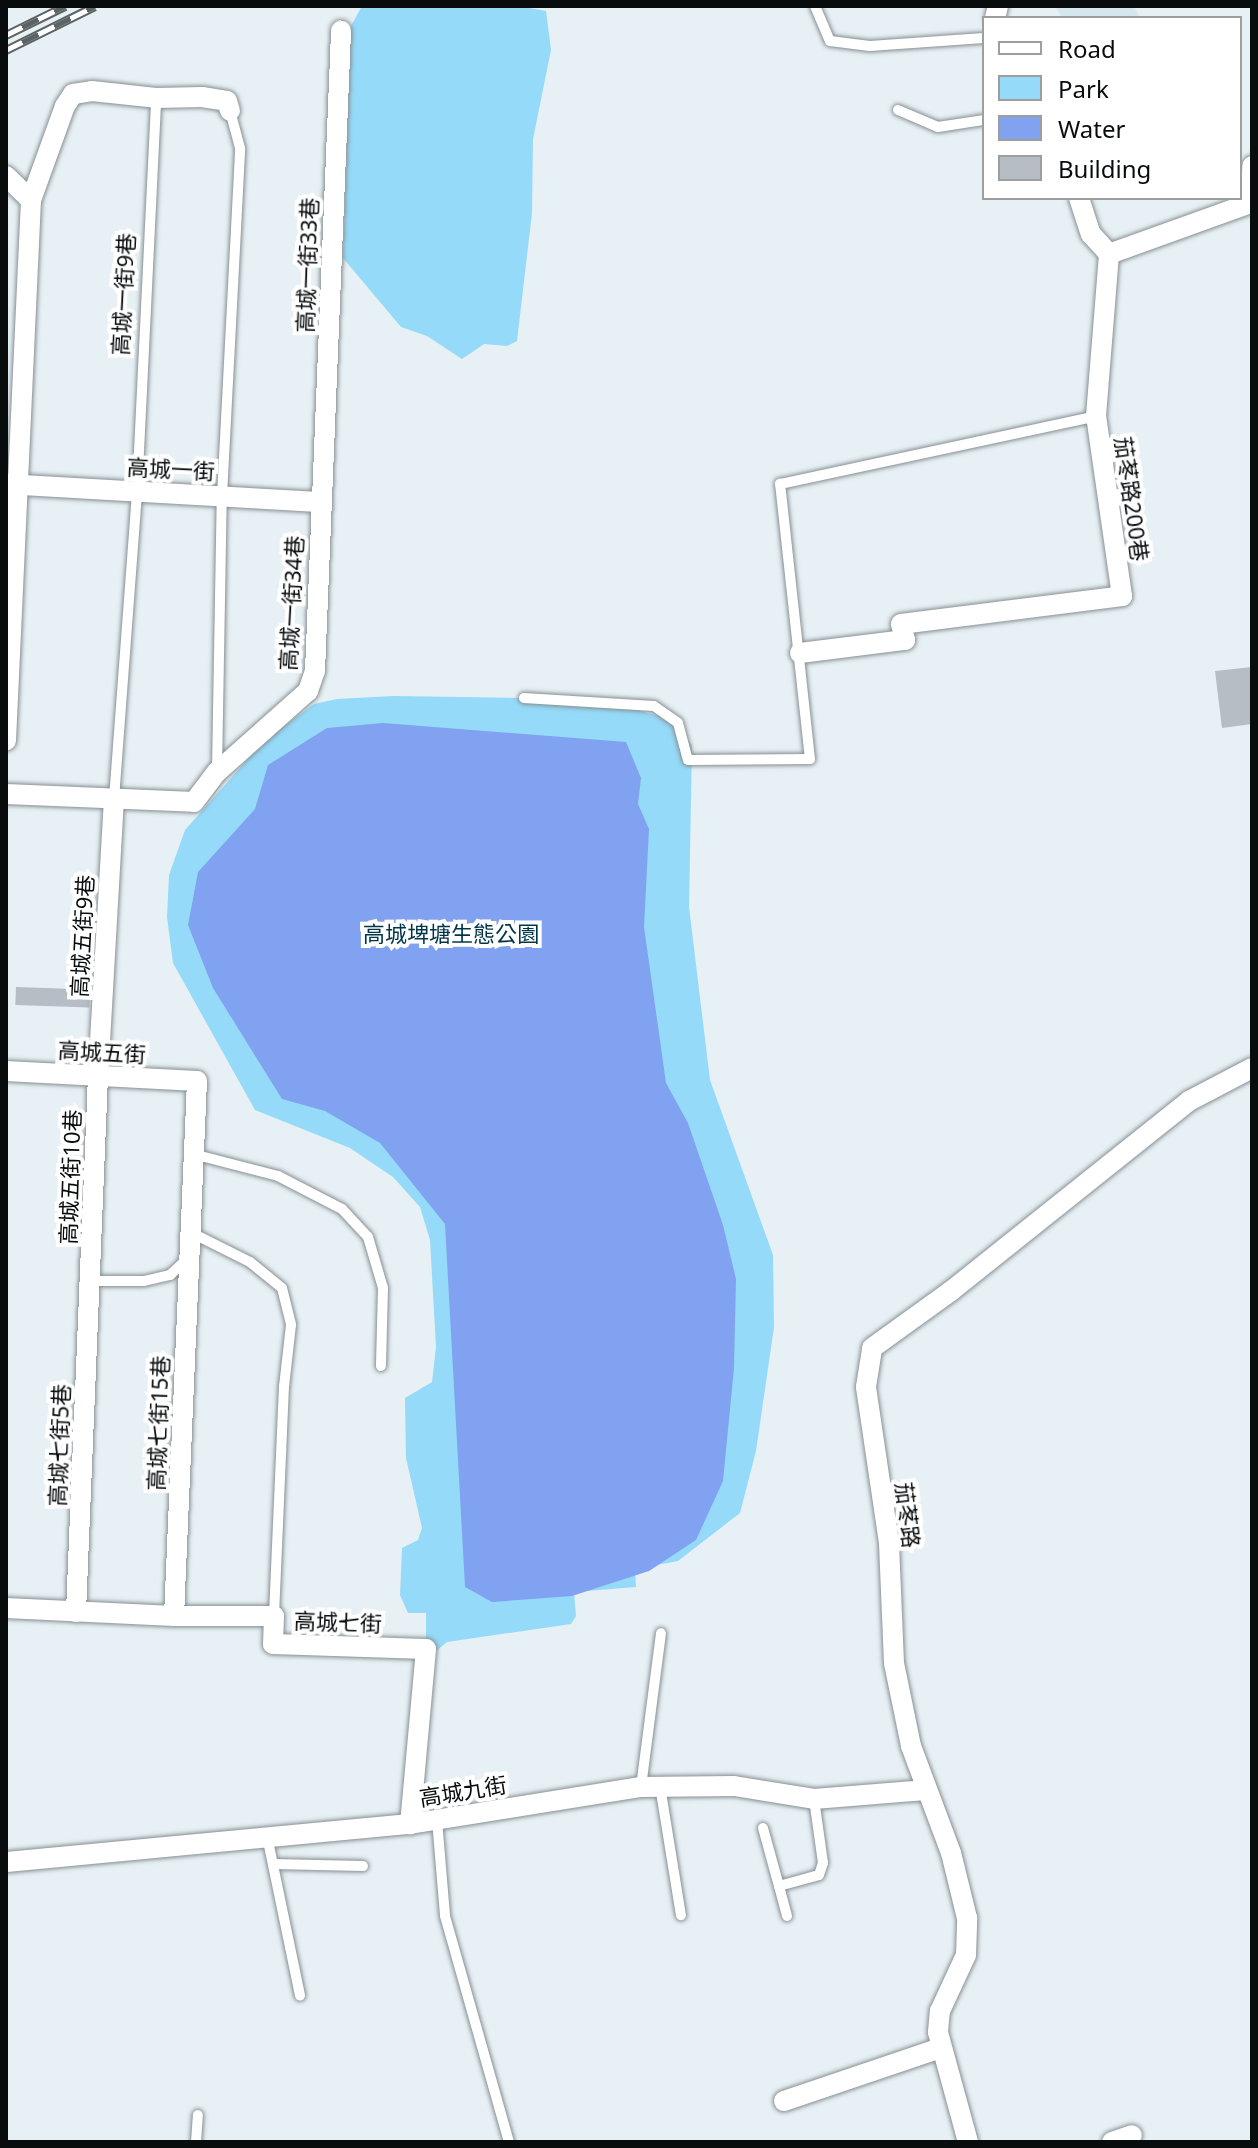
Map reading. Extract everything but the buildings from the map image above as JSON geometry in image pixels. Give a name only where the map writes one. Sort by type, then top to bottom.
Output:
[{"type":"street","name":"高城一街33巷","points":[[321,502],[341,31]]},
{"type":"street","points":[[6,740],[12,485],[31,200],[65,106],[73,94],[113,92],[156,98],[202,97],[227,101],[230,111]]},
{"type":"street","points":[[1080,200],[1091,234],[1109,254],[1251,203],[1252,166]]},
{"type":"street","points":[[6,176],[31,200]]},
{"type":"street","name":"茄苳路200巷","points":[[800,653],[905,640],[901,624],[1122,596],[1096,416],[1109,254]]},
{"type":"street","name":"高城一街","points":[[12,485],[321,502]]},
{"type":"street","name":"高城一街34巷","points":[[114,799],[194,802],[217,772],[300,701],[315,671],[321,502]]},
{"type":"street","points":[[6,794],[114,799]]},
{"type":"street","name":"高城五街9巷","points":[[98,1076],[114,799]]},
{"type":"street","name":"茄苳路","points":[[967,2142],[941,2048],[940,2011],[969,1942],[951,1853],[911,1746],[894,1663],[889,1543],[866,1387],[872,1348],[951,1291],[1189,1101],[1252,1068]]},
{"type":"street","name":"高城五街","points":[[6,1071],[197,1081]]},
{"type":"street","name":"高城五街10巷","points":[[90,1281],[98,1076]]},
{"type":"street","name":"高城七街15巷","points":[[174,1616],[197,1081]]},
{"type":"street","name":"高城七街5巷","points":[[76,1612],[90,1281]]},
{"type":"street","name":"高城七街","points":[[6,1608],[174,1616],[274,1616],[273,1644],[426,1649],[410,1824]]},
{"type":"street","name":"高城九街","points":[[6,1862],[410,1824],[651,1786],[734,1786],[814,1799],[926,1790]]},
{"type":"street","points":[[784,2101],[941,2048]]},
{"type":"street","points":[[1112,2142],[1132,2135]]},
{"type":"lane","points":[[815,6],[830,41],[870,46],[982,38]]},
{"type":"lane","name":"高城一街9巷","points":[[114,799],[137,492],[156,98]]},
{"type":"lane","points":[[898,110],[938,127],[982,120]]},
{"type":"lane","points":[[217,772],[222,496],[240,148],[230,111]]},
{"type":"lane","points":[[524,698],[654,706],[678,723],[688,760],[810,759],[780,484],[1096,416]]},
{"type":"lane","points":[[193,1154],[278,1176],[342,1209],[368,1237],[383,1288],[381,1366]]},
{"type":"lane","points":[[189,1231],[250,1262],[282,1288],[291,1325],[274,1616]]},
{"type":"lane","points":[[90,1281],[144,1281],[170,1275],[188,1258]]},
{"type":"lane","points":[[661,1633],[651,1786],[681,1915]]},
{"type":"lane","points":[[779,1886],[812,1879],[823,1869],[814,1799]]},
{"type":"lane","points":[[437,1820],[445,1916],[509,2142]]},
{"type":"lane","points":[[763,1828],[787,1916]]},
{"type":"lane","points":[[267,1836],[300,1996]]},
{"type":"lane","points":[[273,1864],[363,1866]]},
{"type":"lane","points":[[196,2142],[198,2115]]},
{"type":"shaded area","points":[[1055,6],[1134,6],[1139,16],[1061,16]]},
{"type":"green space","points":[[362,6],[518,6],[546,11],[551,50],[533,139],[532,213],[517,341],[507,346],[484,344],[462,359],[427,336],[401,327],[343,258],[351,26]]},
{"type":"green space","name":"高城埤塘生態公園","points":[[394,696],[521,698],[630,708],[666,718],[692,745],[689,907],[710,1080],[773,1255],[774,1327],[756,1451],[740,1513],[678,1561],[635,1569],[636,1587],[574,1592],[576,1616],[571,1624],[447,1642],[436,1651],[426,1638],[426,1613],[408,1613],[400,1595],[402,1548],[418,1540],[422,1528],[406,1458],[405,1398],[432,1382],[436,1347],[430,1240],[420,1207],[393,1177],[350,1148],[255,1110],[173,963],[167,917],[169,875],[185,830],[264,741],[314,704],[337,699]]},
{"type":"water","name":"高城埤塘生態公園","points":[[383,723],[626,742],[641,778],[638,804],[649,829],[644,927],[666,1083],[688,1123],[723,1225],[736,1279],[734,1368],[723,1481],[696,1540],[649,1571],[572,1596],[492,1602],[465,1587],[445,1224],[380,1143],[325,1111],[282,1099],[213,988],[188,925],[198,872],[255,809],[268,765],[327,728]]},
{"type":"railway","points":[[6,35],[65,6]]},
{"type":"railway","points":[[6,50],[95,6]]}]
